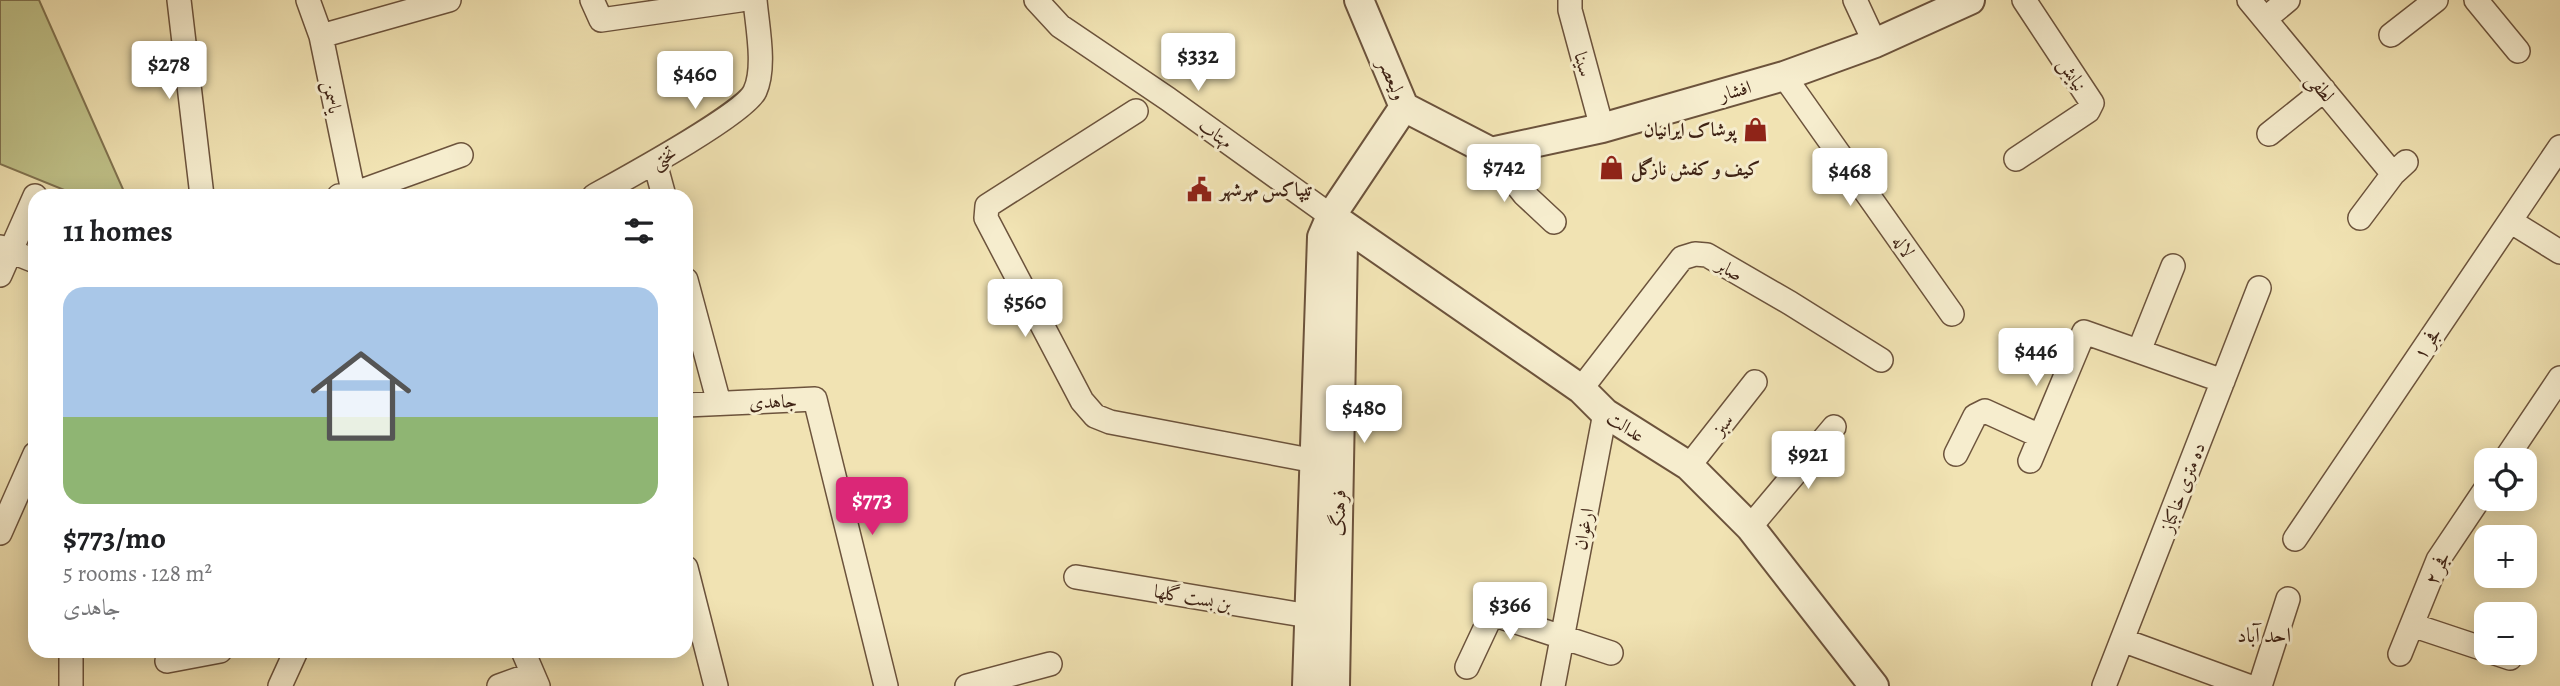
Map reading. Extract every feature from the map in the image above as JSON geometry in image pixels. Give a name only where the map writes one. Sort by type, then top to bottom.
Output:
[{"type":"street","points":[[179,0],[201,189]]},
{"type":"street","name":"یاسمن","points":[[308,0],[321,36],[348,189]]},
{"type":"street","points":[[321,36],[449,0]]},
{"type":"street","points":[[592,0],[601,20],[740,0]]},
{"type":"street","name":"تختی","points":[[607,189],[654,163],[739,108],[755,92],[760,60],[755,0]]},
{"type":"street","name":"ولیعصر","points":[[1359,0],[1404,107],[1492,152]]},
{"type":"street","name":"سینا","points":[[1570,0],[1570,10],[1602,128]]},
{"type":"street","points":[[1855,0],[1875,43]]},
{"type":"street","name":"افشار","points":[[1492,152],[1602,128],[1784,76],[1875,43],[1970,0]]},
{"type":"street","name":"نیایش","points":[[2016,159],[2088,111],[2092,103],[2024,0]]},
{"type":"street","name":"لطفی","points":[[2249,0],[2324,90],[2399,168],[2360,218]]},
{"type":"street","points":[[2265,19],[2288,0]]},
{"type":"street","points":[[2391,35],[2436,0]]},
{"type":"street","points":[[2476,0],[2518,51]]},
{"type":"street","name":"مهتاب","points":[[1047,4],[1060,26],[1168,99],[1331,216]]},
{"type":"street","name":"لاله","points":[[1784,76],[1952,314]]},
{"type":"street","points":[[2269,134],[2324,90]]},
{"type":"street","name":"فرهنگ","points":[[1307,686],[1322,237],[1331,216],[1404,107]]},
{"type":"street","points":[[1136,111],[987,206],[986,218],[1083,401],[1096,416],[1111,422],[1315,461]]},
{"type":"street","name":"فجر ۱","points":[[2295,539],[2560,147]]},
{"type":"street","points":[[1492,152],[1524,194],[1554,222]]},
{"type":"street","points":[[366,189],[461,155]]},
{"type":"street","points":[[654,163],[662,189]]},
{"type":"street","points":[[0,275],[5,249],[28,207]]},
{"type":"street","name":"فرهنگ","points":[[1331,216],[1343,243],[1335,686]]},
{"type":"street","name":"عدالت","points":[[1331,216],[1581,389],[1605,413],[1689,466],[1750,527],[1874,686]]},
{"type":"street","points":[[2510,221],[2560,252]]},
{"type":"street","points":[[5,249],[28,258]]},
{"type":"street","name":"صابر","points":[[1581,389],[1682,258],[1695,254],[1707,255],[1881,360]]},
{"type":"street","points":[[2139,351],[2173,266]]},
{"type":"street","name":"ده متری خاکباز","points":[[2104,686],[2259,288]]},
{"type":"street","points":[[693,306],[719,403]]},
{"type":"street","points":[[2030,461],[2084,332],[2223,381]]},
{"type":"street","points":[[2513,448],[2560,378]]},
{"type":"street","name":"سبز","points":[[1689,466],[1755,382]]},
{"type":"street","name":"جاهدی","points":[[693,405],[815,399],[886,686]]},
{"type":"street","points":[[1956,454],[1975,416],[1985,411],[2040,436]]},
{"type":"street","name":"ارغوان","points":[[1553,686],[1605,413]]},
{"type":"street","points":[[1750,527],[1834,427]]},
{"type":"street","points":[[0,533],[28,473]]},
{"type":"street","name":"فجر ۲","points":[[2400,654],[2438,560],[2474,506]]},
{"type":"street","name":"بن بست گلها","points":[[1076,577],[1309,616]]},
{"type":"street","points":[[693,596],[716,686]]},
{"type":"street","points":[[2260,686],[2288,599]]},
{"type":"street","points":[[1467,667],[1490,618],[1506,617],[1611,653]]},
{"type":"street","points":[[2412,625],[2474,646]]},
{"type":"street","points":[[2122,640],[2248,686]]},
{"type":"street","points":[[167,660],[179,658]]},
{"type":"street","points":[[281,686],[293,658]]},
{"type":"street","points":[[499,686],[534,680],[526,658]]},
{"type":"street","points":[[71,659],[71,686]]},
{"type":"street","points":[[967,686],[1050,664]]},
{"type":"green space","points":[[0,0],[39,0],[123,189],[62,189],[0,164]]},
{"type":"place","name":"پوشاک ایرانیان","points":[[1756,129]]},
{"type":"place","name":"کیف و کفش نازگل","points":[[1611,168]]},
{"type":"place","name":"تیپاکس مهرشهر","points":[[1200,189]]},
{"type":"district","name":"احد آباد","points":[[2264,635]]}]
